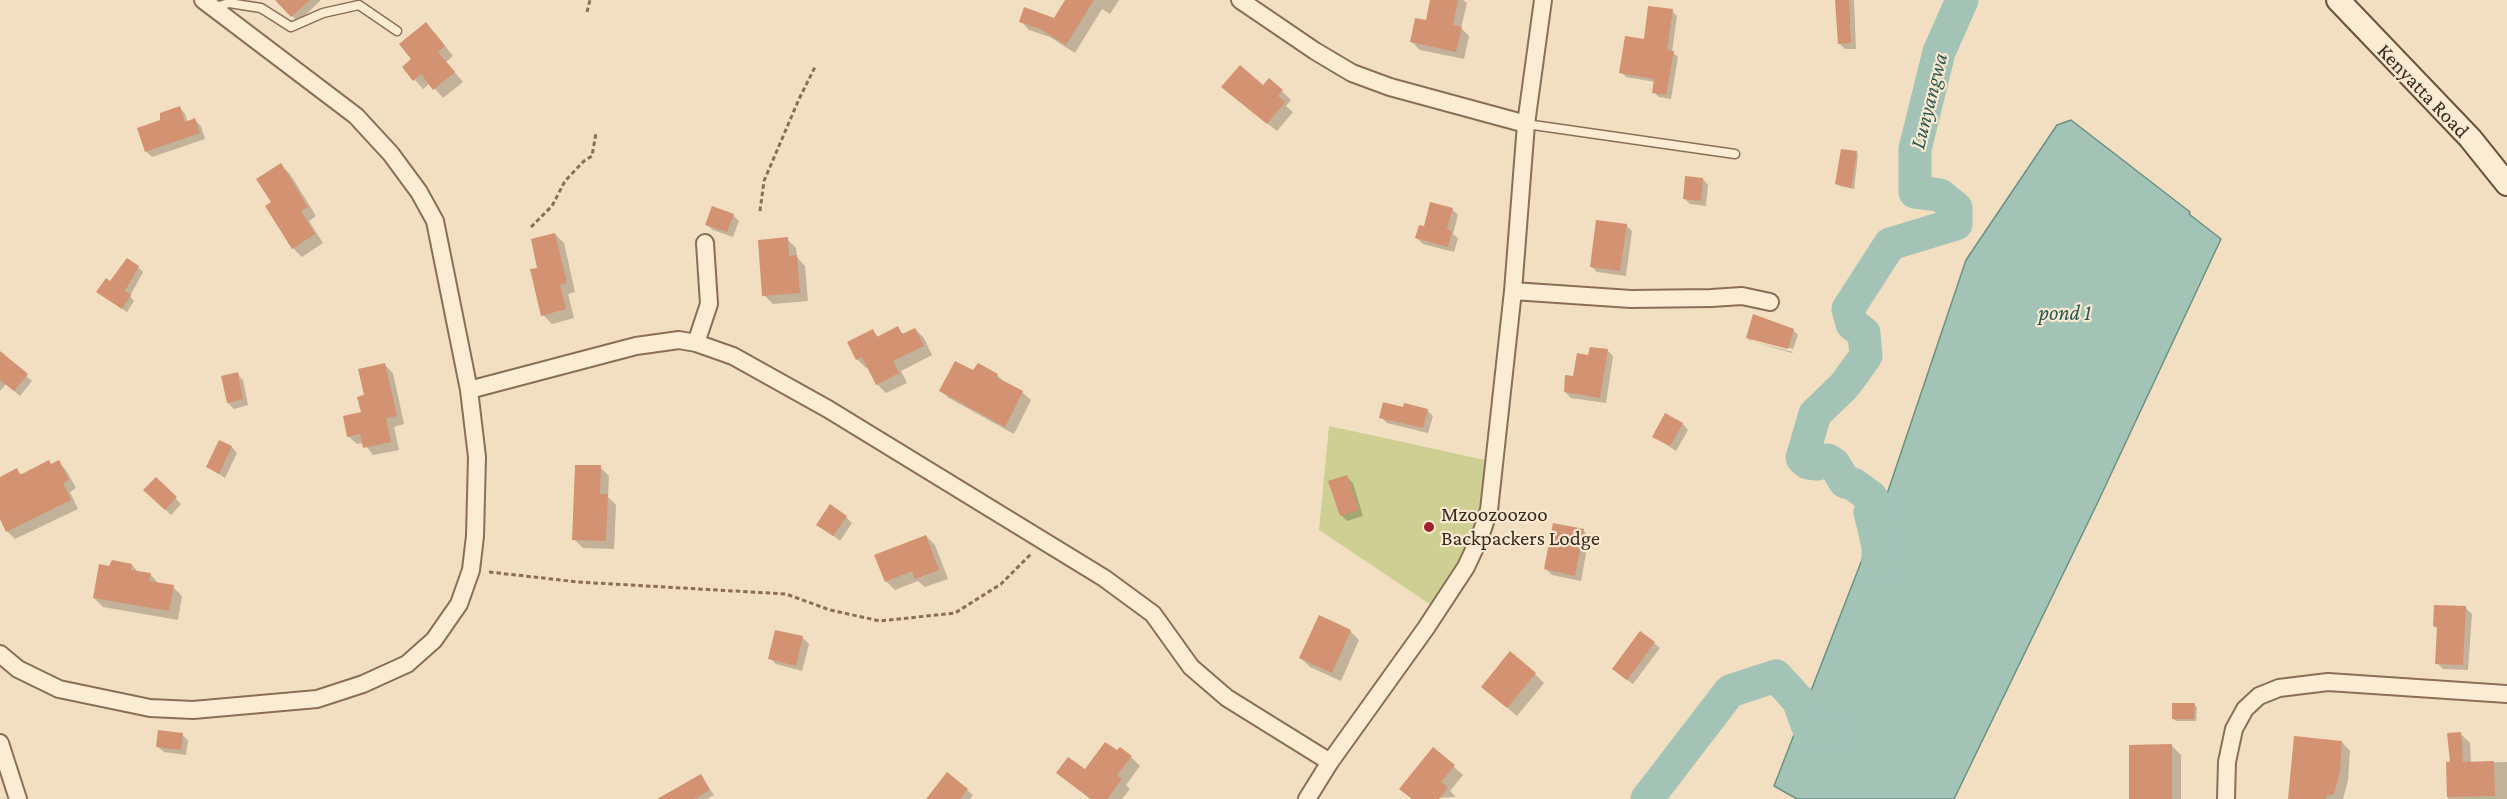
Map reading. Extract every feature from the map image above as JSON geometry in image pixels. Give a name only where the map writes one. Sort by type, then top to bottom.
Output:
[{"type":"street","points":[[1240,0],[1352,73],[1390,87],[1526,124]]},
{"type":"street","points":[[1307,799],[1330,762],[1426,628],[1466,567],[1489,510],[1514,291],[1526,124],[1543,0]]},
{"type":"street","name":"Kenyatta Road","points":[[2338,0],[2469,138],[2507,184]]},
{"type":"street","points":[[0,654],[18,669],[59,689],[150,708],[194,710],[317,699],[363,684],[407,664],[434,640],[459,604],[471,570],[477,457],[469,390],[435,221],[419,192],[391,154],[356,116],[207,4]]},
{"type":"street","points":[[696,343],[709,304],[705,243]]},
{"type":"street","points":[[1514,291],[1631,299],[1742,296],[1770,302]]},
{"type":"street","points":[[469,390],[636,346],[679,340],[696,343],[733,356],[766,373],[1104,578],[1153,614],[1191,668],[1227,698],[1330,762]]},
{"type":"street","points":[[2226,799],[2227,762],[2234,729],[2245,709],[2259,696],[2279,688],[2328,682],[2507,694]]},
{"type":"street","points":[[0,743],[18,799]]},
{"type":"lane","points":[[207,4],[229,3],[261,8],[291,27],[323,13],[359,4],[397,31]]},
{"type":"lane","points":[[1526,124],[1735,154]]},
{"type":"path","points":[[587,12],[590,0]]},
{"type":"path","points":[[759,211],[764,181],[816,65]]},
{"type":"path","points":[[531,227],[552,206],[565,181],[592,156],[597,132]]},
{"type":"path","points":[[471,570],[578,582],[786,594],[830,610],[880,621],[954,613],[1001,584],[1044,541]]},
{"type":"green space","points":[[1329,426],[1490,461],[1482,518],[1434,607],[1319,530]]},
{"type":"water","name":"pond 1","points":[[2071,120],[2190,212],[2189,214],[2221,239],[2096,506],[1954,799],[1797,799],[1774,786],[1884,503],[1966,260],[2057,125]]},
{"type":"building","points":[[275,0],[310,0],[291,17]]},
{"type":"building","points":[[1065,0],[1094,0],[1066,45],[1040,29],[1019,22],[1024,7],[1054,18]]},
{"type":"building","points":[[1430,0],[1458,0],[1453,25],[1462,27],[1456,52],[1410,42],[1415,18],[1426,20]]},
{"type":"building","points":[[1835,0],[1849,0],[1851,43],[1838,44]]},
{"type":"building","points":[[1648,6],[1673,9],[1667,50],[1674,51],[1666,95],[1652,93],[1654,79],[1619,73],[1625,36],[1644,39]]},
{"type":"building","points":[[426,22],[445,46],[438,52],[455,72],[433,90],[421,74],[413,81],[402,67],[411,59],[399,44]]},
{"type":"building","points":[[1240,65],[1263,85],[1269,78],[1283,90],[1278,96],[1285,102],[1267,124],[1221,87]]},
{"type":"building","points":[[180,106],[185,122],[195,118],[200,133],[145,152],[137,128],[160,120],[160,113]]},
{"type":"building","points":[[1841,149],[1857,151],[1851,188],[1835,184]]},
{"type":"building","points":[[281,163],[308,207],[301,211],[315,234],[292,249],[265,206],[271,202],[256,179]]},
{"type":"building","points":[[1685,176],[1703,178],[1701,201],[1683,199]]},
{"type":"building","points":[[1430,202],[1453,208],[1447,229],[1452,231],[1448,247],[1415,238],[1419,225],[1424,226]]},
{"type":"building","points":[[712,206],[734,214],[727,232],[705,225]]},
{"type":"building","points":[[1596,220],[1627,224],[1620,271],[1590,267]]},
{"type":"building","points":[[555,233],[567,283],[560,285],[566,309],[541,316],[530,269],[537,268],[531,239]]},
{"type":"building","points":[[788,237],[789,256],[797,255],[800,293],[762,296],[758,240]]},
{"type":"building","points":[[127,258],[139,266],[125,291],[131,295],[122,309],[96,292],[106,278],[110,281]]},
{"type":"building","points":[[1753,314],[1794,329],[1788,349],[1746,338]]},
{"type":"building","points":[[898,326],[902,334],[915,328],[924,346],[893,361],[899,373],[876,385],[862,357],[856,360],[847,342],[873,329],[877,337]]},
{"type":"building","points":[[1590,347],[1608,349],[1600,398],[1564,392],[1565,375],[1573,376],[1577,353],[1588,355]]},
{"type":"building","points":[[0,351],[28,374],[14,391],[0,380]]},
{"type":"building","points":[[955,361],[973,370],[978,363],[998,374],[996,377],[1023,391],[1005,427],[939,391]]},
{"type":"building","points":[[385,363],[397,416],[386,418],[391,442],[363,448],[360,434],[347,437],[343,416],[361,412],[357,397],[364,395],[358,369]]},
{"type":"building","points":[[238,372],[243,399],[227,403],[221,376]]},
{"type":"building","points":[[1383,402],[1403,407],[1404,403],[1428,409],[1423,428],[1379,418]]},
{"type":"building","points":[[1665,413],[1683,423],[1670,446],[1652,437]]},
{"type":"building","points":[[219,440],[232,446],[219,474],[206,467]]},
{"type":"building","points":[[49,460],[51,464],[59,460],[69,480],[63,483],[71,500],[6,532],[0,519],[0,477],[17,468],[20,475]]},
{"type":"building","points":[[575,465],[601,465],[600,494],[608,494],[606,541],[572,540]]},
{"type":"building","points":[[1347,475],[1359,510],[1340,516],[1328,481]]},
{"type":"building","points":[[156,477],[177,497],[165,510],[143,490]]},
{"type":"building","points":[[830,504],[847,516],[833,536],[816,525]]},
{"type":"building","points":[[1553,523],[1584,529],[1575,576],[1544,569]]},
{"type":"building","points":[[926,535],[939,570],[915,579],[912,571],[885,582],[874,555]]},
{"type":"building","points":[[112,560],[132,564],[131,570],[151,573],[149,581],[174,585],[169,611],[93,598],[99,564],[109,566]]},
{"type":"building","points":[[2434,605],[2466,606],[2463,665],[2435,664],[2437,627],[2433,626]]},
{"type":"building","points":[[1319,615],[1351,630],[1332,673],[1299,658]]},
{"type":"building","points":[[775,630],[803,636],[796,666],[768,659]]},
{"type":"building","points":[[1640,631],[1655,642],[1627,680],[1612,669]]},
{"type":"building","points":[[1510,651],[1536,673],[1507,708],[1481,687]]},
{"type":"building","points":[[2172,703],[2195,703],[2194,719],[2172,719]]},
{"type":"building","points":[[158,730],[183,733],[181,750],[156,747]]},
{"type":"building","points":[[2461,732],[2463,762],[2494,761],[2495,796],[2447,797],[2446,762],[2450,762],[2447,733]]},
{"type":"building","points":[[2294,736],[2342,741],[2340,771],[2334,794],[2326,796],[2326,799],[2288,799]]},
{"type":"building","points":[[1105,742],[1117,750],[1120,747],[1132,756],[1117,775],[1122,779],[1107,799],[1091,799],[1056,773],[1068,757],[1085,769]]},
{"type":"building","points":[[2172,744],[2172,799],[2129,799],[2129,745]]},
{"type":"building","points":[[1433,747],[1455,765],[1441,782],[1448,787],[1439,799],[1412,799],[1399,789]]},
{"type":"building","points":[[947,772],[968,789],[960,799],[926,799]]},
{"type":"building","points":[[701,774],[710,790],[694,799],[657,799]]},
{"type":"waterway","name":"Lunyangwa","points":[[1887,565],[1878,563],[1878,546],[1870,512],[1872,512],[1874,502],[1871,497],[1853,484],[1845,482],[1834,464],[1828,460],[1822,460],[1817,464],[1808,463],[1802,458],[1815,414],[1844,386],[1866,356],[1864,333],[1852,324],[1848,309],[1890,244],[1956,224],[1956,208],[1940,195],[1915,192],[1915,149],[1939,52],[1962,0]]},
{"type":"waterway","name":"Lunyangwa","points":[[1647,799],[1730,691],[1776,676],[1798,700],[1809,730],[1834,732]]},
{"type":"place","name":"Mzoozoozoo Backpackers Lodge","points":[[1429,527]]}]
